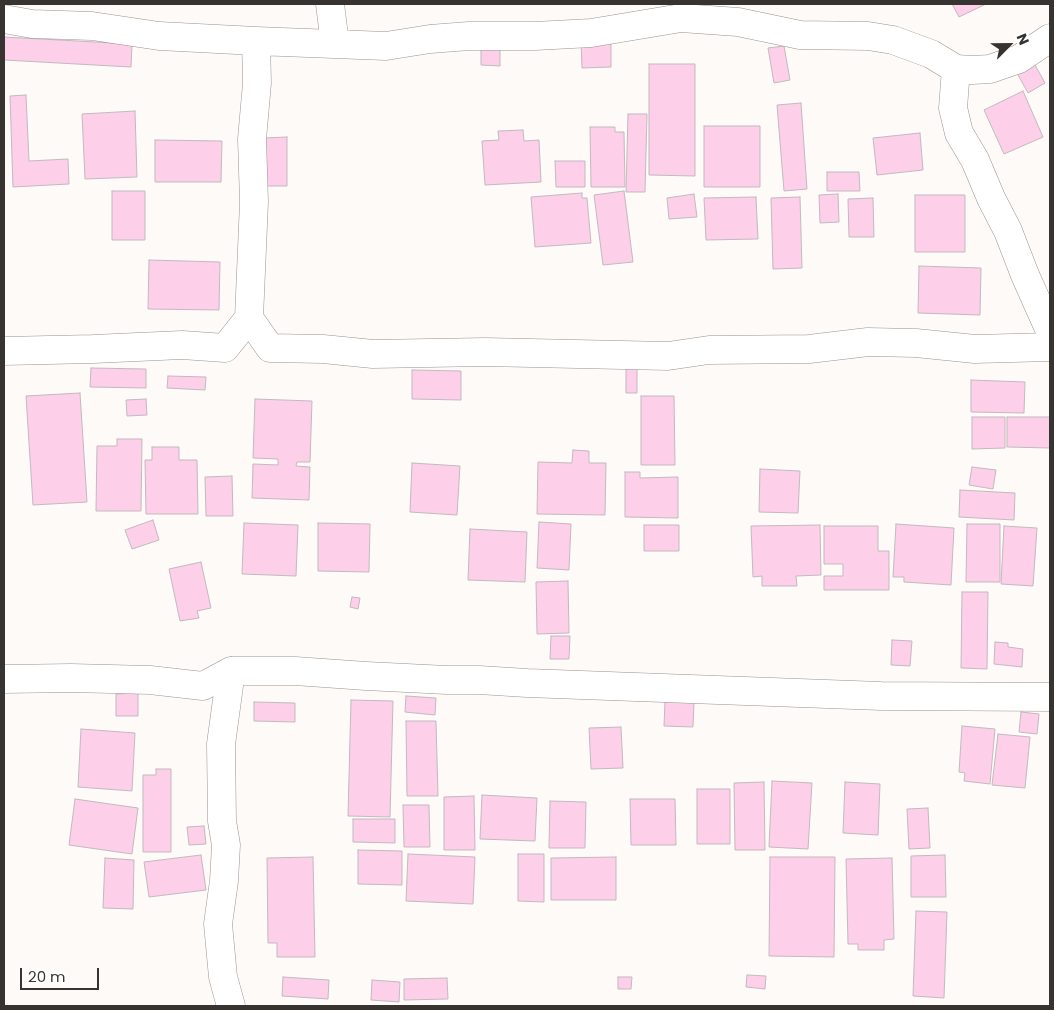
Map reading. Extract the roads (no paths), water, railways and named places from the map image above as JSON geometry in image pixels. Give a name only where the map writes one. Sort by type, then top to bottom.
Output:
[{"type":"street","points":[[330,4],[335,44]]},
{"type":"street","points":[[4,19],[32,24],[92,26],[159,36],[386,46],[430,38],[590,33],[681,18],[738,22],[800,35],[868,36],[893,40],[931,54],[956,69],[972,70],[990,69],[1019,60],[1050,38]]},
{"type":"street","points":[[225,348],[249,318],[254,202],[252,139],[257,83],[256,41]]},
{"type":"street","points":[[956,69],[953,108],[959,133],[975,160],[990,198],[1008,231],[1050,331]]},
{"type":"street","points":[[249,318],[270,348]]},
{"type":"street","points":[[4,351],[182,345],[225,348],[323,349],[373,354],[485,352],[668,356],[710,350],[809,348],[868,342],[916,343],[975,349],[1050,347]]},
{"type":"street","points":[[231,671],[221,744],[222,821],[226,845],[224,881],[218,924],[223,977],[231,1006]]},
{"type":"street","points":[[4,679],[150,680],[203,686],[231,671],[295,671],[527,684],[871,695],[1050,697]]}]
